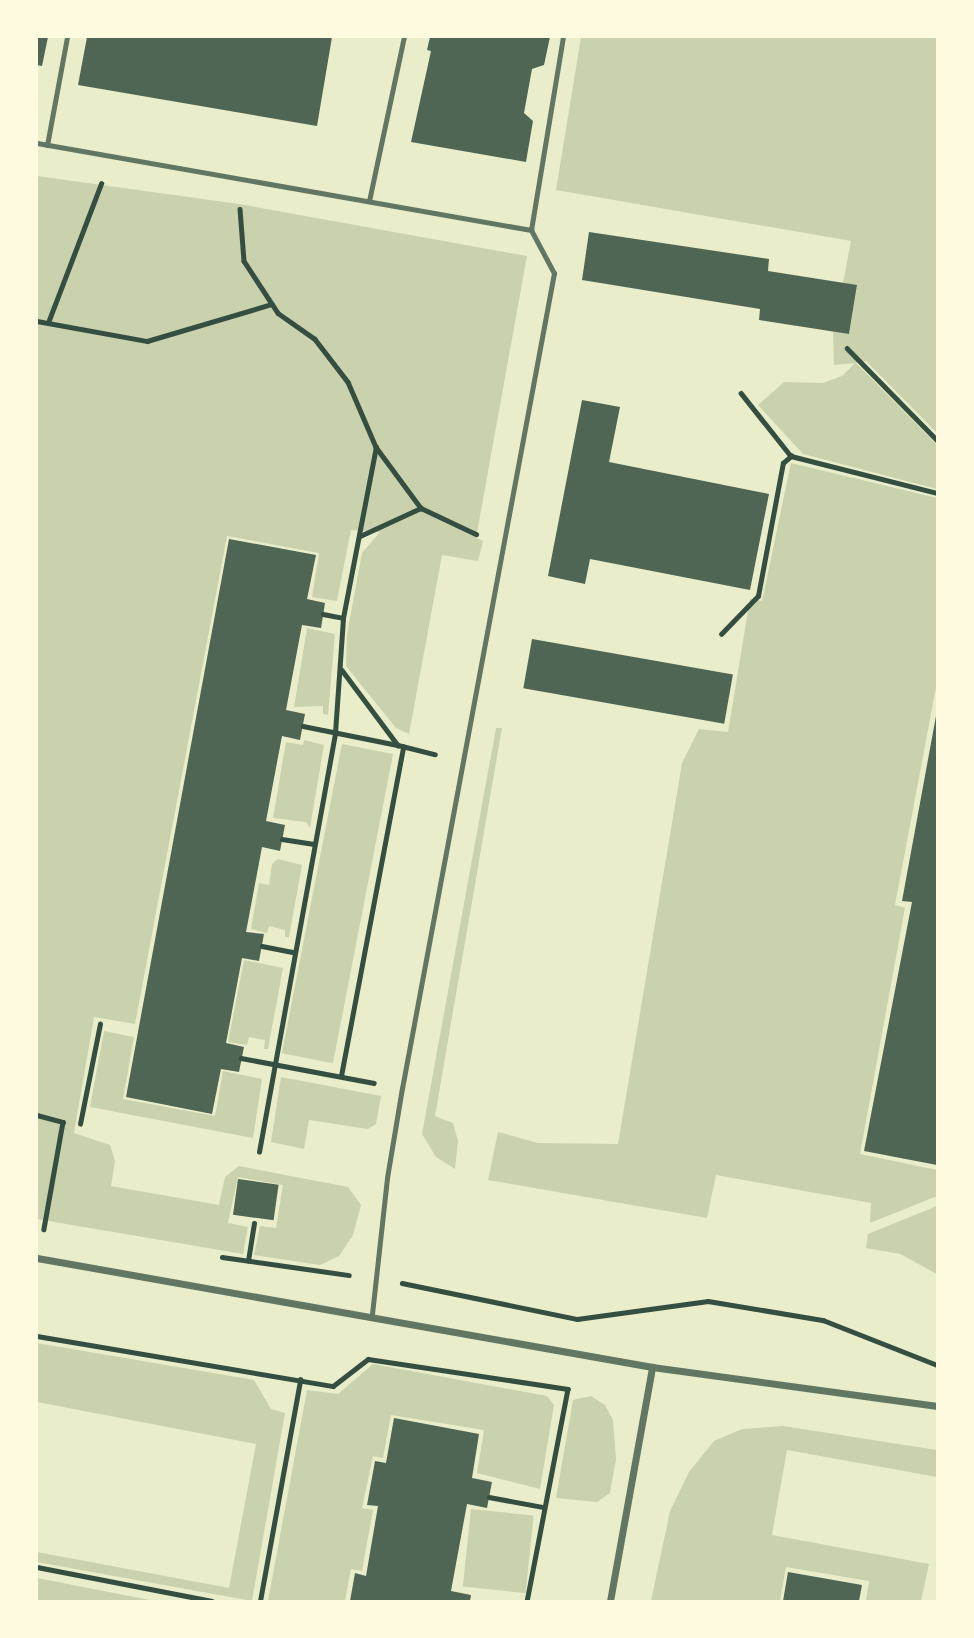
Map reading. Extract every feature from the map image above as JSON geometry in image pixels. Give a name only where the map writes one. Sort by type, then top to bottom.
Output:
[{"type":"street","points":[[37,1258],[372,1314],[652,1367],[937,1406]]},
{"type":"street","points":[[610,1601],[652,1367]]},
{"type":"lane","points":[[47,145],[66,37]]},
{"type":"lane","points":[[369,201],[404,37]]},
{"type":"lane","points":[[372,1314],[402,1088],[554,273],[531,230],[563,37]]},
{"type":"lane","points":[[37,143],[531,230]]},
{"type":"path","points":[[49,320],[103,180]]},
{"type":"path","points":[[239,204],[244,261],[272,304],[315,339],[348,382],[376,447],[421,509],[501,546]]},
{"type":"path","points":[[37,321],[49,320],[147,341],[272,304]]},
{"type":"path","points":[[847,348],[937,440]]},
{"type":"path","points":[[741,393],[791,456],[937,493]]},
{"type":"path","points":[[259,1153],[272,1065],[335,733],[342,670],[343,618],[376,447]]},
{"type":"path","points":[[721,634],[758,596],[783,463],[791,456]]},
{"type":"path","points":[[359,536],[421,509]]},
{"type":"path","points":[[323,614],[343,618]]},
{"type":"path","points":[[341,1076],[400,746],[342,670]]},
{"type":"path","points":[[303,726],[463,761]]},
{"type":"path","points":[[282,839],[314,844]]},
{"type":"path","points":[[262,946],[293,952]]},
{"type":"path","points":[[80,1124],[100,1024]]},
{"type":"path","points":[[241,1058],[402,1088]]},
{"type":"path","points":[[37,1115],[63,1122],[44,1229],[58,1231]]},
{"type":"path","points":[[248,1261],[254,1223]]},
{"type":"path","points":[[208,1255],[377,1278],[577,1319],[720,1303],[823,1320],[937,1365]]},
{"type":"path","points":[[37,1336],[332,1386],[368,1359],[568,1389],[543,1507],[527,1601]]},
{"type":"path","points":[[260,1601],[300,1380]]},
{"type":"path","points":[[489,1497],[543,1507]]},
{"type":"path","points":[[37,1567],[212,1601]]},
{"type":"green space","points":[[581,37],[937,37],[937,433],[866,361],[856,363],[937,445],[937,489],[803,454],[758,405],[784,382],[823,383],[842,376],[855,363],[834,365],[833,331],[849,334],[857,286],[843,283],[851,241],[556,190]]},
{"type":"green space","points":[[37,176],[239,204],[527,256],[476,538],[483,541],[478,561],[442,555],[409,734],[396,728],[346,666],[347,634],[362,553],[380,532],[351,530],[337,601],[312,597],[319,553],[227,536],[135,1024],[94,1017],[74,1133],[110,1145],[115,1161],[111,1186],[219,1205],[225,1177],[239,1166],[348,1187],[361,1205],[353,1235],[339,1256],[320,1265],[254,1255],[260,1226],[276,1228],[283,1185],[238,1177],[228,1223],[248,1227],[243,1254],[37,1219]]},
{"type":"green space","points":[[791,463],[937,498],[937,682],[895,905],[905,908],[860,1154],[937,1170],[937,1196],[870,1223],[871,1203],[716,1175],[707,1218],[488,1180],[498,1132],[538,1143],[618,1144],[682,763],[699,729],[728,732],[750,599],[762,601]]},
{"type":"green space","points":[[307,628],[335,634],[328,715],[323,714],[323,706],[294,707]]},
{"type":"green space","points":[[496,728],[502,728],[435,1116],[453,1123],[458,1141],[455,1169],[436,1157],[422,1134]]},
{"type":"green space","points":[[304,740],[324,745],[310,828],[306,822],[273,818],[286,742],[303,745]]},
{"type":"green space","points":[[342,744],[393,754],[333,1063],[282,1053]]},
{"type":"green space","points":[[278,859],[302,865],[289,937],[285,937],[285,930],[269,926],[267,933],[251,929],[259,883],[269,885],[272,864]]},
{"type":"green space","points":[[244,960],[283,968],[268,1049],[264,1049],[265,1040],[249,1037],[247,1045],[228,1042]]},
{"type":"green space","points":[[104,1031],[134,1037],[123,1099],[215,1116],[223,1071],[262,1079],[253,1138],[90,1107]]},
{"type":"green space","points":[[281,1077],[381,1096],[376,1124],[368,1129],[309,1120],[304,1149],[271,1142]]},
{"type":"green space","points":[[937,1206],[937,1274],[900,1254],[866,1248],[868,1234]]},
{"type":"green space","points":[[37,1343],[254,1380],[271,1409],[285,1413],[252,1601],[37,1562],[37,1552],[229,1588],[256,1444],[37,1402]]},
{"type":"green space","points":[[373,1364],[547,1396],[554,1405],[540,1489],[477,1473],[484,1430],[391,1415],[383,1458],[373,1456],[362,1508],[373,1510],[362,1571],[351,1569],[345,1601],[268,1601],[307,1390],[338,1394]]},
{"type":"green space","points":[[591,1396],[605,1405],[613,1420],[616,1459],[610,1493],[597,1502],[556,1498],[573,1400]]},
{"type":"green space","points":[[783,1426],[937,1450],[937,1477],[787,1450],[772,1535],[929,1564],[921,1601],[866,1601],[869,1581],[786,1567],[780,1601],[651,1601],[670,1511],[689,1472],[714,1441],[742,1429]]},
{"type":"green space","points":[[471,1509],[534,1516],[526,1593],[463,1587]]},
{"type":"green space","points":[[37,1578],[155,1601],[37,1601]]},
{"type":"building","points":[[37,37],[48,37],[42,66],[37,65]]},
{"type":"building","points":[[87,37],[332,37],[317,126],[78,85]]},
{"type":"building","points":[[430,37],[550,37],[544,65],[532,69],[524,113],[533,121],[526,162],[411,142],[431,51],[427,50]]},
{"type":"building","points":[[589,232],[769,259],[768,271],[857,285],[849,334],[759,320],[760,309],[582,280]]},
{"type":"building","points":[[582,400],[620,407],[609,462],[769,494],[750,590],[590,559],[585,584],[548,576]]},
{"type":"building","points":[[229,539],[316,555],[307,599],[325,603],[321,628],[302,625],[286,710],[305,714],[300,740],[282,736],[266,821],[285,825],[280,851],[262,847],[246,932],[264,934],[259,961],[242,958],[226,1043],[244,1047],[239,1072],[221,1069],[212,1114],[126,1097]]},
{"type":"building","points":[[532,639],[733,674],[724,724],[523,688]]},
{"type":"building","points":[[936,716],[937,1165],[864,1151],[912,902],[902,901]]},
{"type":"building","points":[[238,1179],[279,1185],[274,1220],[233,1215]]},
{"type":"building","points":[[394,1418],[479,1434],[472,1478],[492,1482],[487,1508],[467,1504],[451,1591],[471,1595],[470,1601],[350,1601],[355,1573],[366,1576],[378,1506],[367,1505],[375,1461],[386,1463]]},
{"type":"building","points":[[788,1572],[862,1585],[859,1601],[783,1601]]}]
